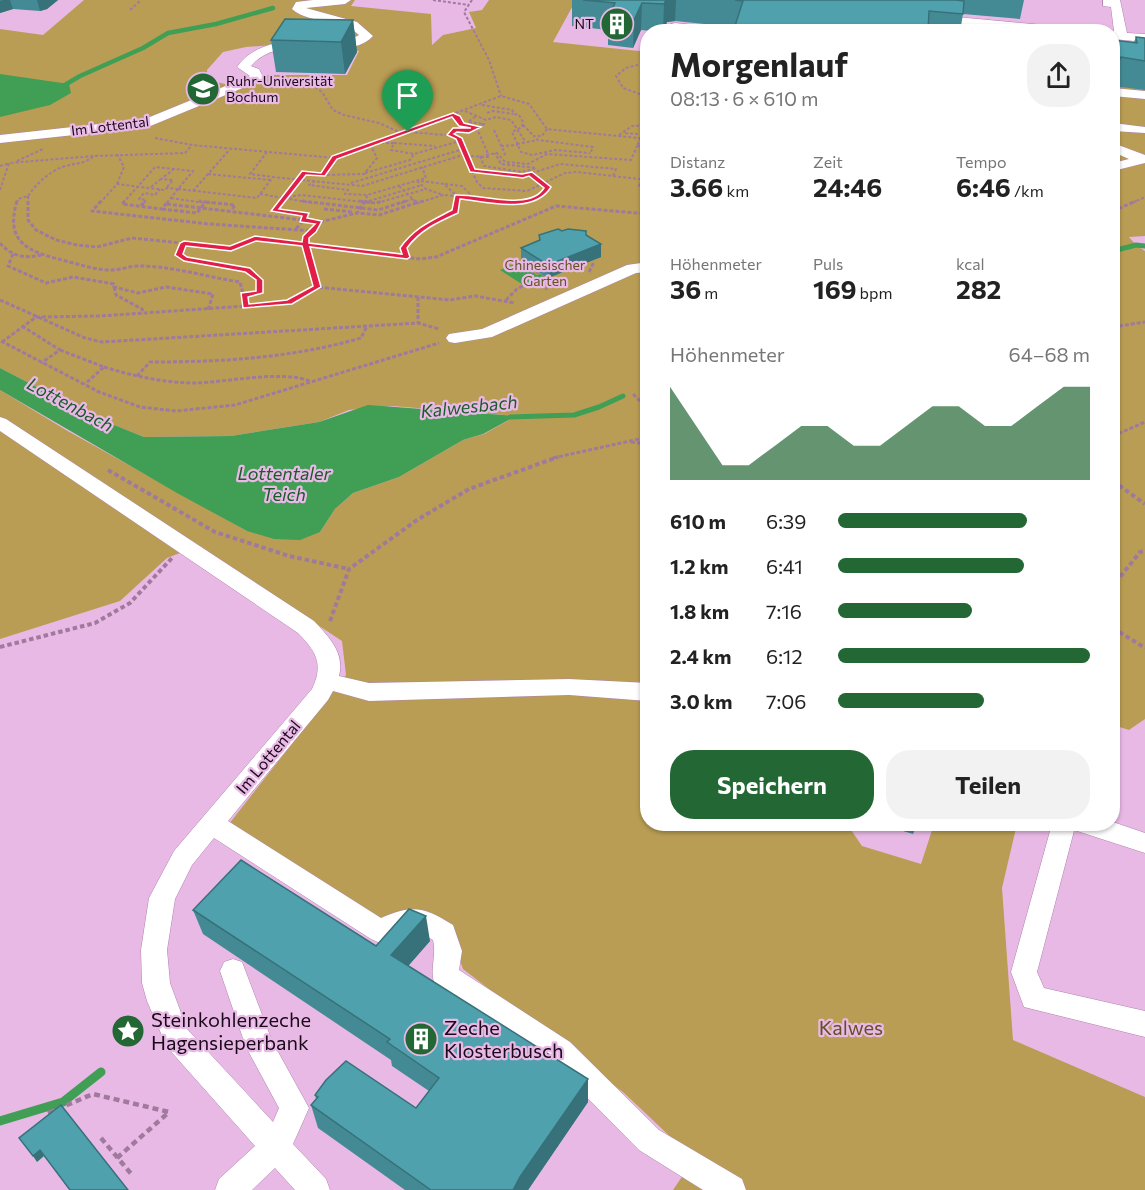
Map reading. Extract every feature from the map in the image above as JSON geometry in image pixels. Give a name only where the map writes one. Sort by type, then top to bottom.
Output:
[{"type":"street","points":[[257,77],[254,72],[243,67],[246,61],[263,50],[279,46],[354,44],[367,36],[363,30],[332,16],[298,9],[300,5],[307,2],[345,0]]},
{"type":"street","points":[[1107,3],[1116,3],[1117,24]]},
{"type":"street","points":[[920,18],[951,24]]},
{"type":"street","points":[[1120,35],[1145,38]]},
{"type":"street","name":"Im Lottental","points":[[1,139],[148,123],[165,118],[257,77]]},
{"type":"street","points":[[1120,93],[1145,95]]},
{"type":"street","points":[[1120,128],[1140,130]]},
{"type":"street","points":[[1120,150],[1144,159]]},
{"type":"street","points":[[1120,165],[1144,159]]},
{"type":"street","points":[[455,338],[486,333],[633,268],[640,268]]},
{"type":"street","points":[[0,423],[306,627],[321,641],[330,660],[331,671],[327,681],[369,692],[569,687],[640,691]]},
{"type":"street","name":"Im Lottental","points":[[315,1190],[177,1038],[156,983],[155,934],[162,898],[183,858],[321,694],[327,681]]},
{"type":"street","points":[[211,823],[380,931],[402,920],[424,920],[444,933],[449,951],[445,976],[560,1052],[649,1140],[731,1190]]},
{"type":"street","points":[[1062,831],[1024,972],[1034,998],[1145,1024]]},
{"type":"street","points":[[1108,831],[1145,843]]},
{"type":"street","points":[[230,1190],[276,1146],[295,1108],[260,1047],[233,971]]},
{"type":"path","points":[[130,10],[141,0]]},
{"type":"path","points":[[433,0],[469,4]]},
{"type":"path","points":[[472,0],[464,12],[489,60],[501,96]]},
{"type":"path","points":[[640,64],[626,68],[616,76],[623,88],[640,94]]},
{"type":"path","points":[[257,77],[283,77],[311,84],[322,92],[333,110],[398,131],[456,136],[477,182],[483,188],[519,192],[565,173],[577,171],[640,179]]},
{"type":"path","points":[[184,141],[191,146],[335,158],[501,96],[529,104],[547,129],[640,138]]},
{"type":"path","points":[[479,104],[512,110],[514,114]]},
{"type":"path","points":[[464,110],[486,120],[496,117]]},
{"type":"path","points":[[450,135],[455,130],[469,131],[484,124],[468,122],[469,119],[493,111],[519,115],[523,124],[538,140]]},
{"type":"path","points":[[488,113],[510,120],[525,141]]},
{"type":"path","points":[[453,114],[461,125],[476,128],[492,166]]},
{"type":"path","points":[[523,124],[512,132],[521,152],[531,155],[555,150],[631,160],[640,140]]},
{"type":"path","points":[[618,136],[632,126],[640,126]]},
{"type":"path","points":[[534,136],[542,136],[547,129]]},
{"type":"path","points":[[494,130],[505,154],[502,156]]},
{"type":"path","points":[[623,132],[640,135]]},
{"type":"path","points":[[0,166],[41,151],[45,147],[44,134]]},
{"type":"path","points":[[501,146],[538,140],[593,147],[590,155]]},
{"type":"path","points":[[394,143],[391,150],[414,154],[460,141]]},
{"type":"path","points":[[380,142],[439,147]]},
{"type":"path","points":[[551,142],[550,146],[555,150]]},
{"type":"path","points":[[9,163],[117,153],[185,153],[191,146]]},
{"type":"path","points":[[364,174],[377,158],[371,146]]},
{"type":"path","points":[[193,191],[231,148]]},
{"type":"path","points":[[348,185],[463,149]]},
{"type":"path","points":[[268,152],[250,174],[362,186],[466,155],[488,156],[495,153],[502,156],[505,162],[528,164],[546,153],[590,155]]},
{"type":"path","points":[[117,153],[124,167],[123,175],[92,211],[278,230],[286,218]]},
{"type":"path","points":[[480,156],[484,166],[522,172],[536,168],[501,164],[495,153]]},
{"type":"path","points":[[297,229],[306,214],[274,211],[305,173],[364,174],[410,160],[414,154]]},
{"type":"path","points":[[94,156],[86,163],[62,167],[52,172],[33,188],[28,196],[26,207],[28,220],[36,230],[56,240],[97,247],[132,238],[231,248],[255,238],[421,259],[436,256],[565,205],[640,213]]},
{"type":"path","points":[[322,175],[335,158]]},
{"type":"path","points":[[0,190],[9,163]]},
{"type":"path","points":[[401,163],[410,171]]},
{"type":"path","points":[[505,164],[506,170]]},
{"type":"path","points":[[473,171],[484,170],[523,176],[560,164],[616,169],[613,176]]},
{"type":"path","points":[[162,209],[193,171],[155,167],[122,204],[141,206],[162,209],[197,213],[206,202]]},
{"type":"path","points":[[315,181],[309,186],[348,190],[345,194],[367,195],[426,178],[422,167]]},
{"type":"path","points":[[151,188],[159,179],[174,169]]},
{"type":"path","points":[[208,174],[270,180]]},
{"type":"path","points":[[417,181],[426,189],[443,195],[520,203],[544,194],[548,187],[530,174]]},
{"type":"path","points":[[117,184],[257,198],[273,177]]},
{"type":"path","points":[[161,179],[173,180],[166,188]]},
{"type":"path","points":[[417,181],[462,186],[474,198]]},
{"type":"path","points":[[365,202],[422,184]]},
{"type":"path","points":[[444,184],[457,196]]},
{"type":"path","points":[[399,186],[417,203]]},
{"type":"path","points":[[141,206],[146,200],[139,199],[144,193],[155,195],[160,189]]},
{"type":"path","points":[[285,198],[301,195],[376,203],[426,189]]},
{"type":"path","points":[[261,194],[379,215],[443,195]]},
{"type":"path","points":[[166,204],[320,222],[358,211],[367,195]]},
{"type":"path","points":[[28,196],[18,200],[12,212],[12,230],[24,246],[42,255],[101,269],[115,270],[137,266],[240,282],[246,306]]},
{"type":"path","points":[[407,257],[404,248],[412,237],[421,228],[455,211],[457,196]]},
{"type":"path","points":[[1120,208],[1145,197]]},
{"type":"path","points":[[171,198],[236,206],[231,211]]},
{"type":"path","points":[[324,209],[378,210],[413,199]]},
{"type":"path","points":[[317,287],[305,238],[320,222]]},
{"type":"path","points":[[280,227],[314,231]]},
{"type":"path","points":[[0,243],[3,248],[13,254],[28,259],[42,255]]},
{"type":"path","points":[[184,243],[179,255],[184,259],[248,270],[260,280],[259,293],[243,295]]},
{"type":"path","points":[[13,254],[8,266],[46,283],[73,277],[114,284],[116,295],[144,313]]},
{"type":"path","points":[[588,259],[594,262]]},
{"type":"path","points":[[529,262],[533,265],[531,270],[559,284]]},
{"type":"path","points":[[505,300],[532,281],[539,285]]},
{"type":"path","points":[[114,287],[138,293],[166,287],[213,294],[208,310]]},
{"type":"path","points":[[455,338],[235,405],[201,411],[178,412],[155,410],[124,401],[41,363],[1,341],[36,317],[208,310],[289,303],[317,287],[450,300],[475,296],[505,300],[542,310]]},
{"type":"path","points":[[418,297],[418,323]]},
{"type":"path","points":[[0,300],[86,338],[102,342],[418,323],[455,338]]},
{"type":"path","points":[[1120,326],[1145,322]]},
{"type":"path","points":[[22,326],[60,350],[104,367],[137,376],[185,383],[282,376],[300,376],[311,381]]},
{"type":"path","points":[[137,376],[150,362],[249,360],[335,346],[361,338],[368,326]]},
{"type":"path","points":[[41,363],[60,350]]},
{"type":"path","points":[[85,384],[104,367]]},
{"type":"path","points":[[633,394],[640,401]]},
{"type":"path","points":[[1120,433],[1145,423]]},
{"type":"path","points":[[321,641],[349,569],[417,520],[469,489],[526,467],[569,453],[640,439]]},
{"type":"path","points":[[629,442],[640,443]]},
{"type":"path","points":[[102,466],[214,532],[289,556],[349,569]]},
{"type":"path","points":[[1120,486],[1145,504]]},
{"type":"path","points":[[0,647],[95,623],[130,603],[184,546]]},
{"type":"path","points":[[1120,578],[1140,552],[1145,551]]},
{"type":"path","points":[[1120,630],[1135,644],[1145,648]]},
{"type":"path","points":[[48,1113],[93,1094],[169,1112],[117,1158]]},
{"type":"path","points":[[101,1137],[133,1176]]},
{"type":"green space","points":[[84,0],[355,0],[351,6],[431,14],[432,45],[443,35],[476,28],[469,12],[482,10],[489,0],[576,0],[553,42],[640,50],[640,682],[633,696],[640,697],[640,831],[852,831],[862,846],[921,864],[932,831],[1015,831],[1002,888],[1013,1040],[1145,1097],[1145,1190],[673,1190],[694,1159],[624,1093],[463,969],[446,921],[380,921],[225,829],[346,675],[342,641],[198,546],[167,558],[120,601],[0,639],[0,390],[66,430],[247,531],[320,532],[335,509],[353,493],[399,477],[463,440],[484,434],[516,416],[392,406],[349,410],[319,422],[231,436],[144,437],[97,418],[0,368],[0,29],[43,35]],"holes":[[[312,42],[359,51],[347,75],[266,75],[242,88],[208,80],[207,70],[223,52],[246,47]]]},
{"type":"green space","points":[[1120,45],[1145,47],[1145,236],[1129,237],[1145,251],[1145,719],[1129,730],[1120,727]]},
{"type":"water","points":[[0,74],[69,84],[71,93],[50,105],[0,117]]},
{"type":"water","points":[[517,263],[554,283],[549,285],[543,281],[528,288],[500,270]]},
{"type":"water","name":"Lottentaler Teich","points":[[0,368],[97,418],[144,437],[231,436],[319,422],[368,405],[516,416],[483,434],[463,440],[399,477],[353,493],[335,509],[320,532],[300,540],[274,539],[247,531],[177,493],[0,390]]},
{"type":"building","points":[[583,0],[666,0],[664,4],[642,3],[634,20],[608,18],[615,3]]},
{"type":"building","points":[[735,0],[964,1],[963,14],[929,11],[928,24],[736,24],[743,1]]},
{"type":"building","points":[[285,19],[353,20],[341,42],[271,40]]},
{"type":"building","points":[[1136,37],[1145,38],[1145,61],[1120,58],[1120,41],[1137,43]]},
{"type":"building","points":[[558,229],[586,231],[586,235],[601,244],[548,265],[521,248],[540,240],[539,235]]},
{"type":"building","name":"Zeche Klosterbusch","points":[[241,860],[376,946],[409,909],[426,916],[391,955],[588,1079],[513,1190],[431,1190],[311,1105],[318,1097],[315,1095],[326,1080],[346,1061],[416,1108],[439,1078],[387,1042],[390,1039],[193,910]]},
{"type":"building","points":[[61,1105],[128,1190],[70,1190],[40,1150],[33,1156],[19,1138]]},
{"type":"waterway","points":[[58,89],[80,76],[143,48],[168,33],[216,24],[273,8]]},
{"type":"waterway","name":"Kalwesbach","points":[[1120,249],[1136,245],[1145,246]]},
{"type":"waterway","name":"Kalwesbach","points":[[510,417],[574,415],[623,396]]},
{"type":"waterway","points":[[0,1121],[63,1102],[101,1072]]},
{"type":"place","name":"NT","points":[[617,24]]},
{"type":"place","name":"Ruhr-Universität Bochum","points":[[203,89]]},
{"type":"place","name":"Steinkohlenzeche Hagensieperbank","points":[[128,1031]]},
{"type":"place","name":"Zeche Klosterbusch","points":[[421,1039]]},
{"type":"route","points":[[408,132],[335,158],[322,175],[305,173],[274,211],[306,214],[303,220],[320,222],[305,238],[306,244],[312,266],[315,282],[317,287],[289,303],[246,306],[243,295],[259,293],[260,280],[248,270],[184,259],[179,255],[184,243],[231,248],[255,238],[306,244],[407,257],[404,248],[412,237],[421,228],[455,211],[457,196],[520,203],[544,194],[548,187],[530,174],[523,176],[484,170],[473,171],[459,138],[450,135],[455,130],[469,131],[478,127],[461,125],[453,114],[408,132]]},
{"type":"park label","name":"Chinesischer Garten","points":[[545,274]]},
{"type":"park label","name":"Kalwes","points":[[851,1028]]},
{"type":"water label","name":"Lottenbach","points":[[70,405]]}]
